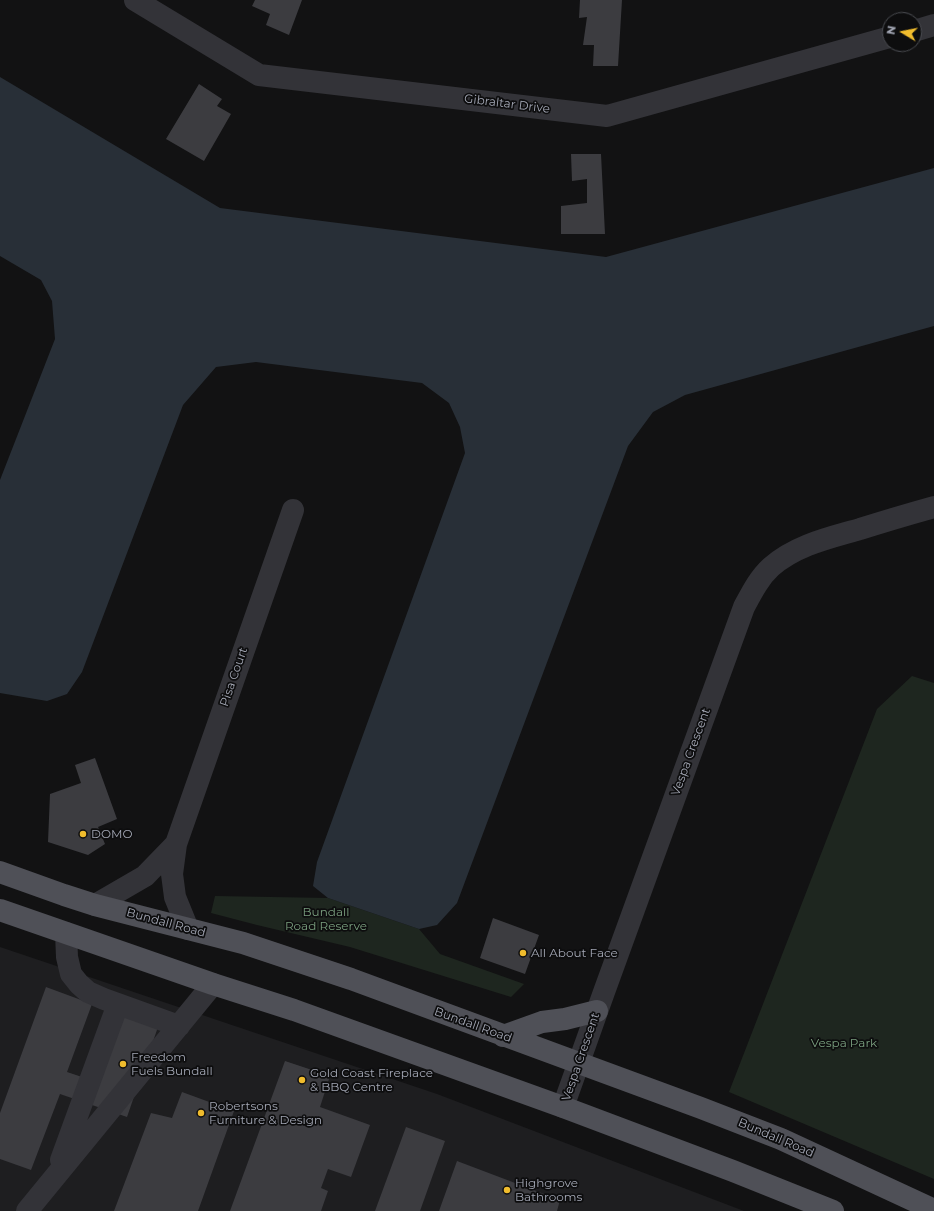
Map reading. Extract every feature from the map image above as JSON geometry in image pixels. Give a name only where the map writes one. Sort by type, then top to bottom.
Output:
[{"type":"main road","name":"Bundall Road","points":[[0,872],[96,905],[243,943],[351,979],[694,1105],[781,1139],[934,1210]]},
{"type":"main road","points":[[0,910],[213,984],[302,1012],[734,1171],[833,1211]]},
{"type":"main road","points":[[503,1036],[542,1022],[565,1020],[597,1011]]},
{"type":"street","name":"Gibraltar Drive","points":[[135,0],[259,76],[607,116],[882,40]]},
{"type":"street","points":[[922,29],[934,25]]},
{"type":"street","name":"Vespa Crescent","points":[[563,1107],[744,607],[755,586],[771,568],[786,556],[804,546],[934,508]]},
{"type":"street","name":"Pisa Court","points":[[188,929],[175,897],[172,874],[176,844],[293,510]]},
{"type":"street","points":[[910,514],[934,523]]},
{"type":"street","name":"Pisa Court","points":[[96,905],[144,876],[176,844]]},
{"type":"street","points":[[66,933],[67,957],[71,974],[78,984],[88,992],[179,1026]]},
{"type":"street","points":[[26,1211],[213,984]]},
{"type":"street","points":[[56,1176],[118,1004]]},
{"type":"shaded area","points":[[0,77],[220,208],[606,257],[934,168],[934,326],[685,395],[653,412],[628,446],[457,903],[437,925],[419,929],[328,898],[313,886],[317,862],[465,453],[460,427],[449,403],[422,383],[256,362],[216,367],[183,405],[82,672],[67,694],[47,701],[0,693],[0,480],[55,339],[52,301],[41,280],[0,256]]},
{"type":"shaded area","points":[[0,947],[437,1094],[744,1211],[0,1211]]},
{"type":"green space","name":"Vespa Park","points":[[912,676],[934,683],[934,1179],[729,1092],[877,709]]},
{"type":"green space","name":"Bundall Road Reserve","points":[[215,896],[328,898],[419,929],[440,954],[524,984],[511,997],[350,947],[211,913]]},
{"type":"building","points":[[255,0],[302,0],[289,35],[266,25],[270,14],[252,6]]},
{"type":"building","points":[[580,0],[622,0],[618,66],[593,66],[594,45],[583,45],[587,17],[579,18]]},
{"type":"building","points":[[199,84],[222,99],[217,106],[231,114],[204,161],[166,139]]},
{"type":"building","points":[[571,154],[601,154],[605,234],[561,234],[561,206],[587,203],[587,179],[572,181]]},
{"type":"building","points":[[95,758],[117,819],[98,827],[105,844],[88,855],[48,842],[50,794],[81,783],[75,765]]},
{"type":"building","points":[[493,918],[539,935],[525,974],[480,958]]},
{"type":"building","points":[[46,987],[92,1004],[67,1072],[100,1083],[124,1012],[159,1024],[127,1117],[60,1094],[31,1170],[0,1159],[0,1113]]},
{"type":"building","points":[[285,1061],[330,1076],[320,1107],[370,1125],[351,1177],[328,1169],[321,1188],[328,1191],[321,1211],[230,1211]]},
{"type":"building","points":[[182,1092],[234,1111],[198,1211],[114,1211],[151,1113],[172,1118]]},
{"type":"building","points":[[406,1127],[445,1141],[420,1211],[375,1211]]},
{"type":"building","points":[[457,1161],[560,1200],[557,1211],[439,1211]]},
{"type":"place","name":"DOMO","points":[[83,834]]},
{"type":"place","name":"All About Face","points":[[523,953]]},
{"type":"place","name":"Freedom Fuels Bundall","points":[[123,1064]]},
{"type":"place","name":"Gold Coast Fireplace & BBQ Centre","points":[[302,1080]]},
{"type":"place","name":"Robertsons Furniture & Design","points":[[201,1113]]},
{"type":"place","name":"Highgrove Bathrooms","points":[[507,1190]]}]
